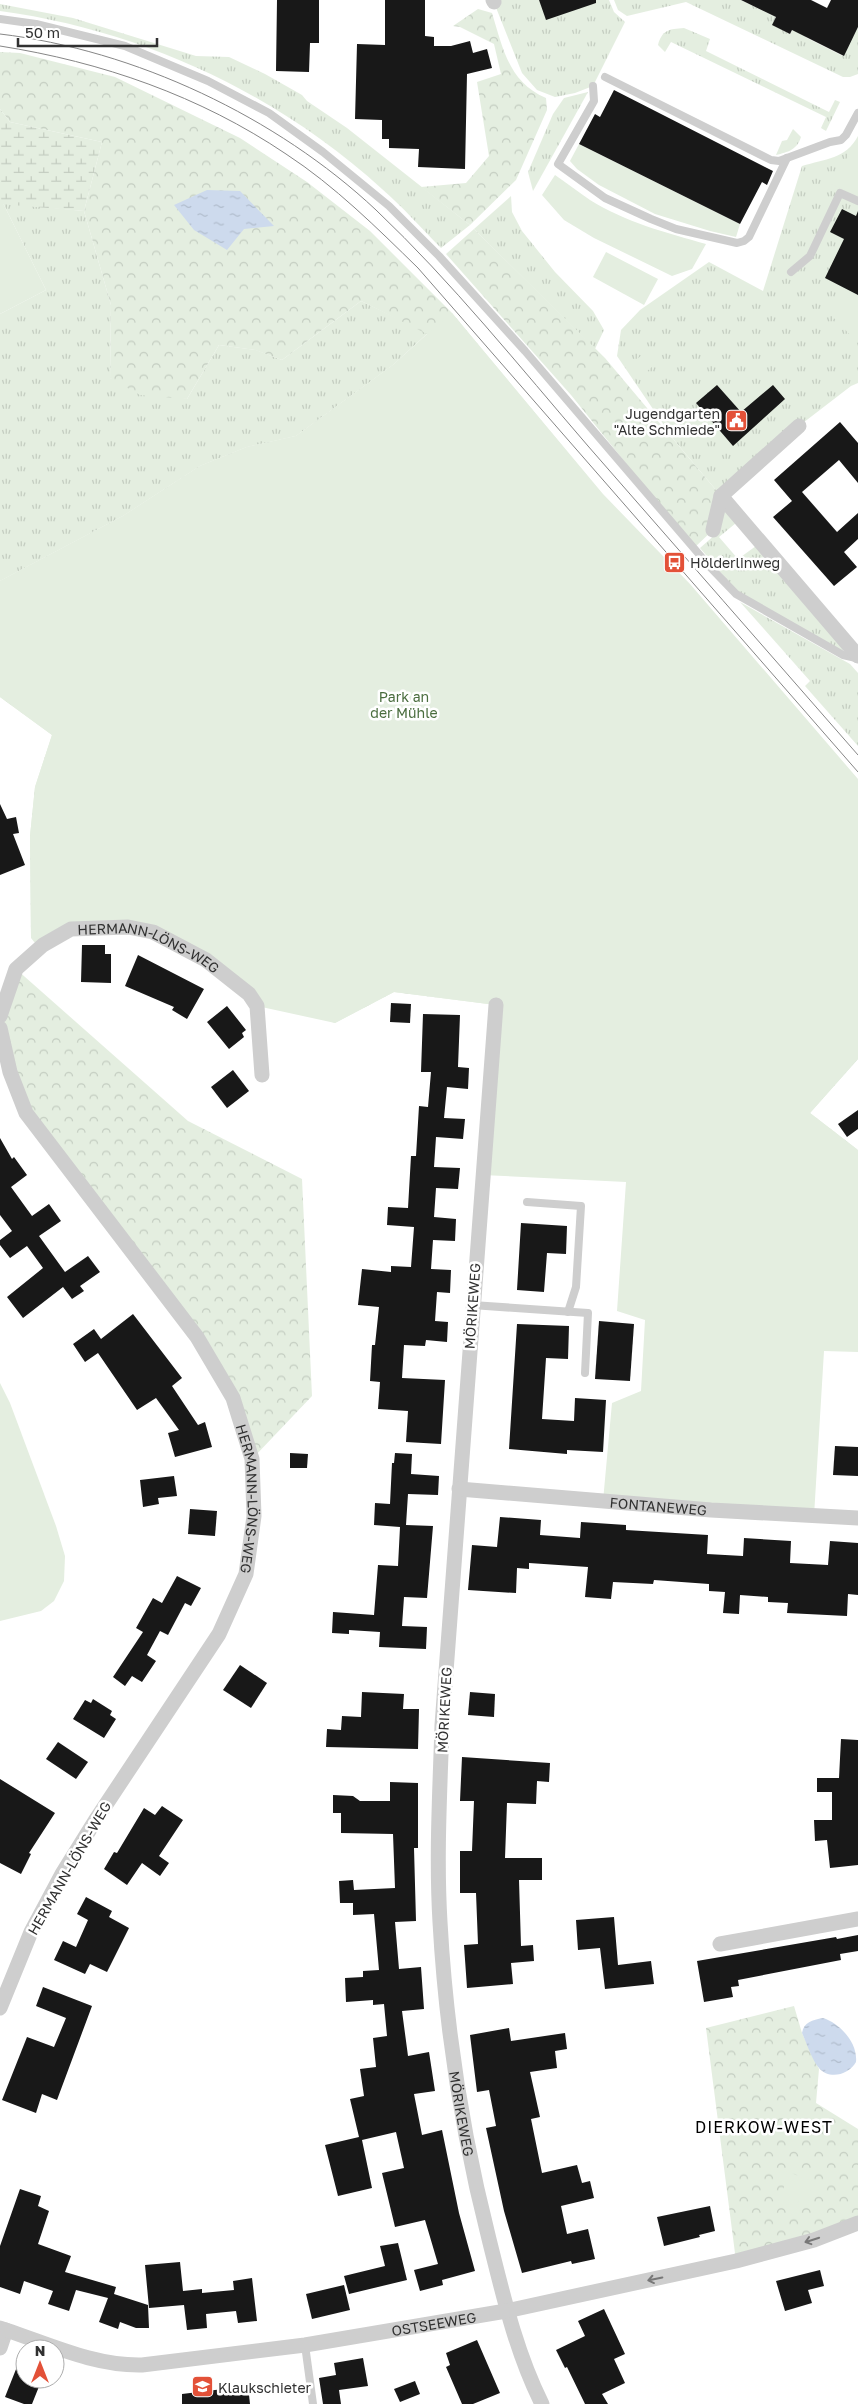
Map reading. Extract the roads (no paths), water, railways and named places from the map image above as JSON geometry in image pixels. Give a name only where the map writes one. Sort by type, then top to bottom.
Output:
[{"type":"street","points":[[713,530],[721,496],[799,426]]},
{"type":"street","points":[[721,496],[858,657]]},
{"type":"street","name":"HERMANN-LÖNS-WEG","points":[[0,1016],[16,969],[43,945],[72,929],[128,927],[153,932],[206,960],[250,994],[257,1006],[262,1075]]},
{"type":"street","name":"MÖRIKEWEG","points":[[496,1005],[442,1725],[439,1825],[440,1921],[459,2109],[469,2160],[506,2311],[542,2404]]},
{"type":"street","name":"HERMANN-LÖNS-WEG","points":[[0,1028],[10,1072],[26,1113],[197,1337],[233,1398],[252,1459],[254,1516],[246,1574],[219,1634],[62,1874],[31,1932],[0,2008]]},
{"type":"street","name":"FONTANEWEG","points":[[459,1489],[711,1510],[858,1518]]},
{"type":"street","points":[[720,1944],[858,1919]]},
{"type":"street","name":"OSTSEEWEG","points":[[3,2329],[100,2362],[118,2366],[142,2365],[305,2345],[506,2311],[736,2261],[814,2240],[858,2223]]},
{"type":"street","points":[[0,2348],[3,2329]]},
{"type":"lane","points":[[0,19],[45,26],[124,46],[208,81],[260,108],[323,152],[389,206],[439,256],[525,351],[710,567],[736,594],[843,655],[858,657]]},
{"type":"lane","points":[[605,77],[771,160],[779,161],[830,142],[841,140],[846,135],[858,113]]},
{"type":"lane","points":[[593,86],[594,101],[558,164],[605,198],[676,229],[737,244],[744,241],[749,237],[787,158]]},
{"type":"lane","points":[[791,272],[810,256],[840,193],[858,201]]},
{"type":"lane","points":[[527,1202],[581,1206],[576,1287],[568,1312]]},
{"type":"lane","points":[[472,1305],[588,1313],[585,1373]]},
{"type":"lane","points":[[305,2345],[313,2404]]},
{"type":"water","points":[[207,190],[240,191],[274,226],[244,229],[227,250],[194,230],[174,205]]},
{"type":"water","points":[[823,2018],[841,2029],[854,2047],[856,2062],[844,2073],[833,2075],[823,2072],[816,2065],[802,2033],[809,2022]]},
{"type":"tram line","points":[[0,34],[51,42],[102,55],[152,72],[202,93],[249,118],[337,176],[376,210],[458,295],[858,755]]},
{"type":"tram line","points":[[0,46],[76,61],[149,84],[219,115],[253,133],[322,180],[418,268],[858,772]]},
{"type":"place","name":"Jugendgarten \"Alte Schmiede\"","points":[[736,421]]},
{"type":"place","name":"Hölderlinweg","points":[[674,562]]},
{"type":"place","name":"Klaukschieter","points":[[202,2387]]},
{"type":"district","name":"DIERKOW-WEST","points":[[764,2127]]},
{"type":"park label","name":"Park an der Mühle","points":[[404,704]]}]
